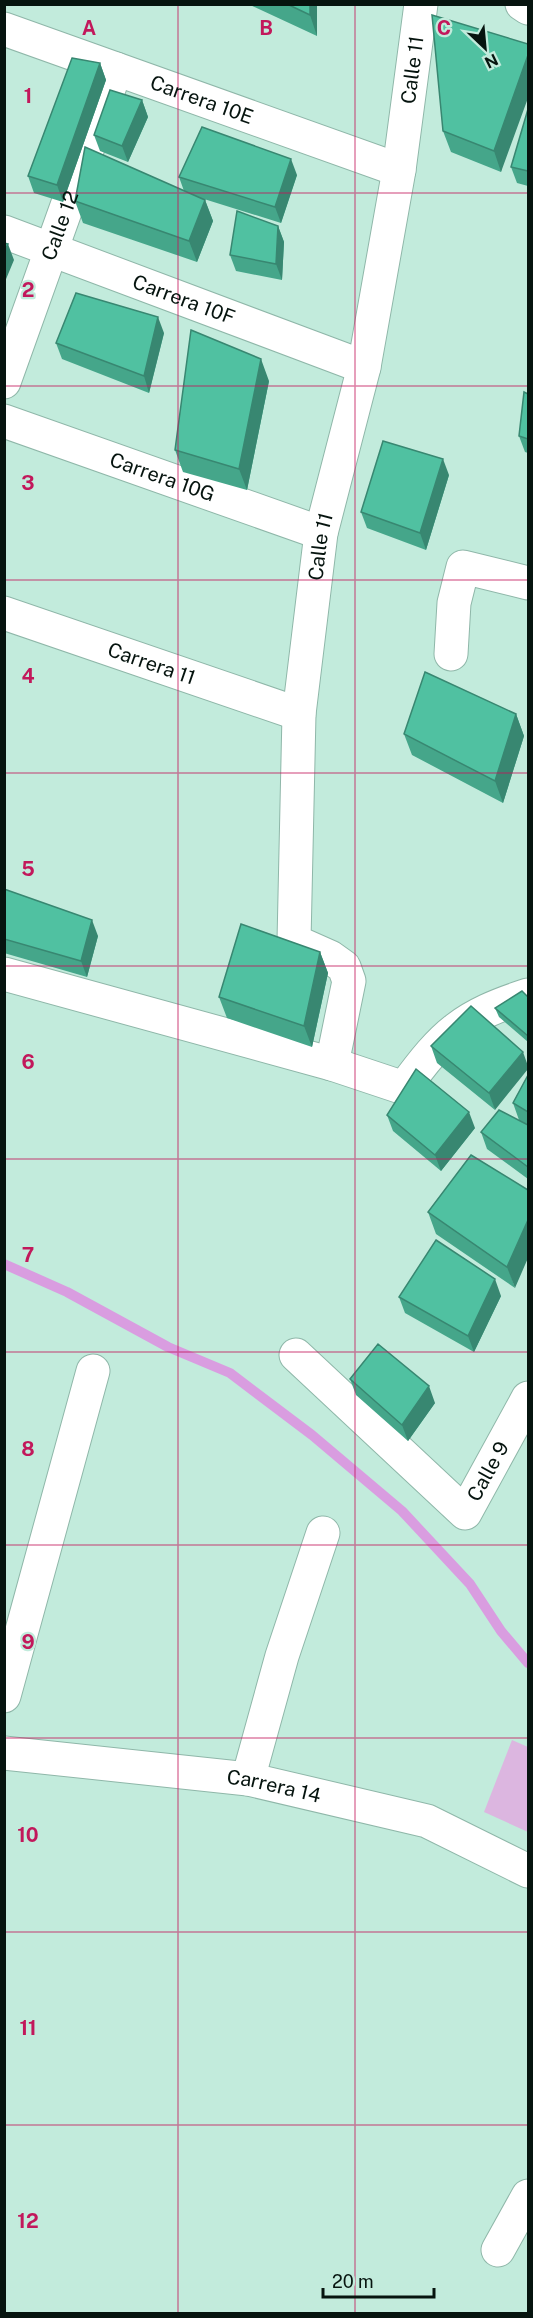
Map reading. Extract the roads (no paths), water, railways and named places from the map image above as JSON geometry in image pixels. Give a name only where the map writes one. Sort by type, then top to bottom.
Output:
[{"type":"street","name":"Calle 11","points":[[332,1064],[349,981],[344,968],[337,962],[294,940],[299,714],[321,533],[364,367],[399,170],[421,4]]},
{"type":"street","points":[[522,4],[528,8]]},
{"type":"street","name":"Carrera 10E","points":[[4,28],[399,170]]},
{"type":"street","name":"Calle 12","points":[[4,382],[116,69]]},
{"type":"street","name":"Carrera 10F","points":[[4,231],[364,367]]},
{"type":"street","name":"Carrera 10G","points":[[4,421],[321,533]]},
{"type":"street","points":[[451,654],[454,603],[463,567],[528,583]]},
{"type":"street","name":"Carrera 11","points":[[4,613],[299,714]]},
{"type":"street","points":[[4,974],[332,1064],[404,1088],[434,1047],[468,1019],[528,995]]},
{"type":"street","name":"Calle 9","points":[[296,1355],[398,1453],[465,1513],[528,1398]]},
{"type":"street","points":[[4,1696],[93,1371]]},
{"type":"street","points":[[248,1779],[282,1656],[323,1533]]},
{"type":"street","name":"Carrera 14","points":[[4,1753],[248,1779],[427,1821],[528,1871]]},
{"type":"street","points":[[498,2250],[528,2196]]},
{"type":"waterway","points":[[4,1264],[67,1292],[168,1347],[230,1373],[312,1435],[402,1511],[470,1584],[501,1631],[528,1663]]}]
